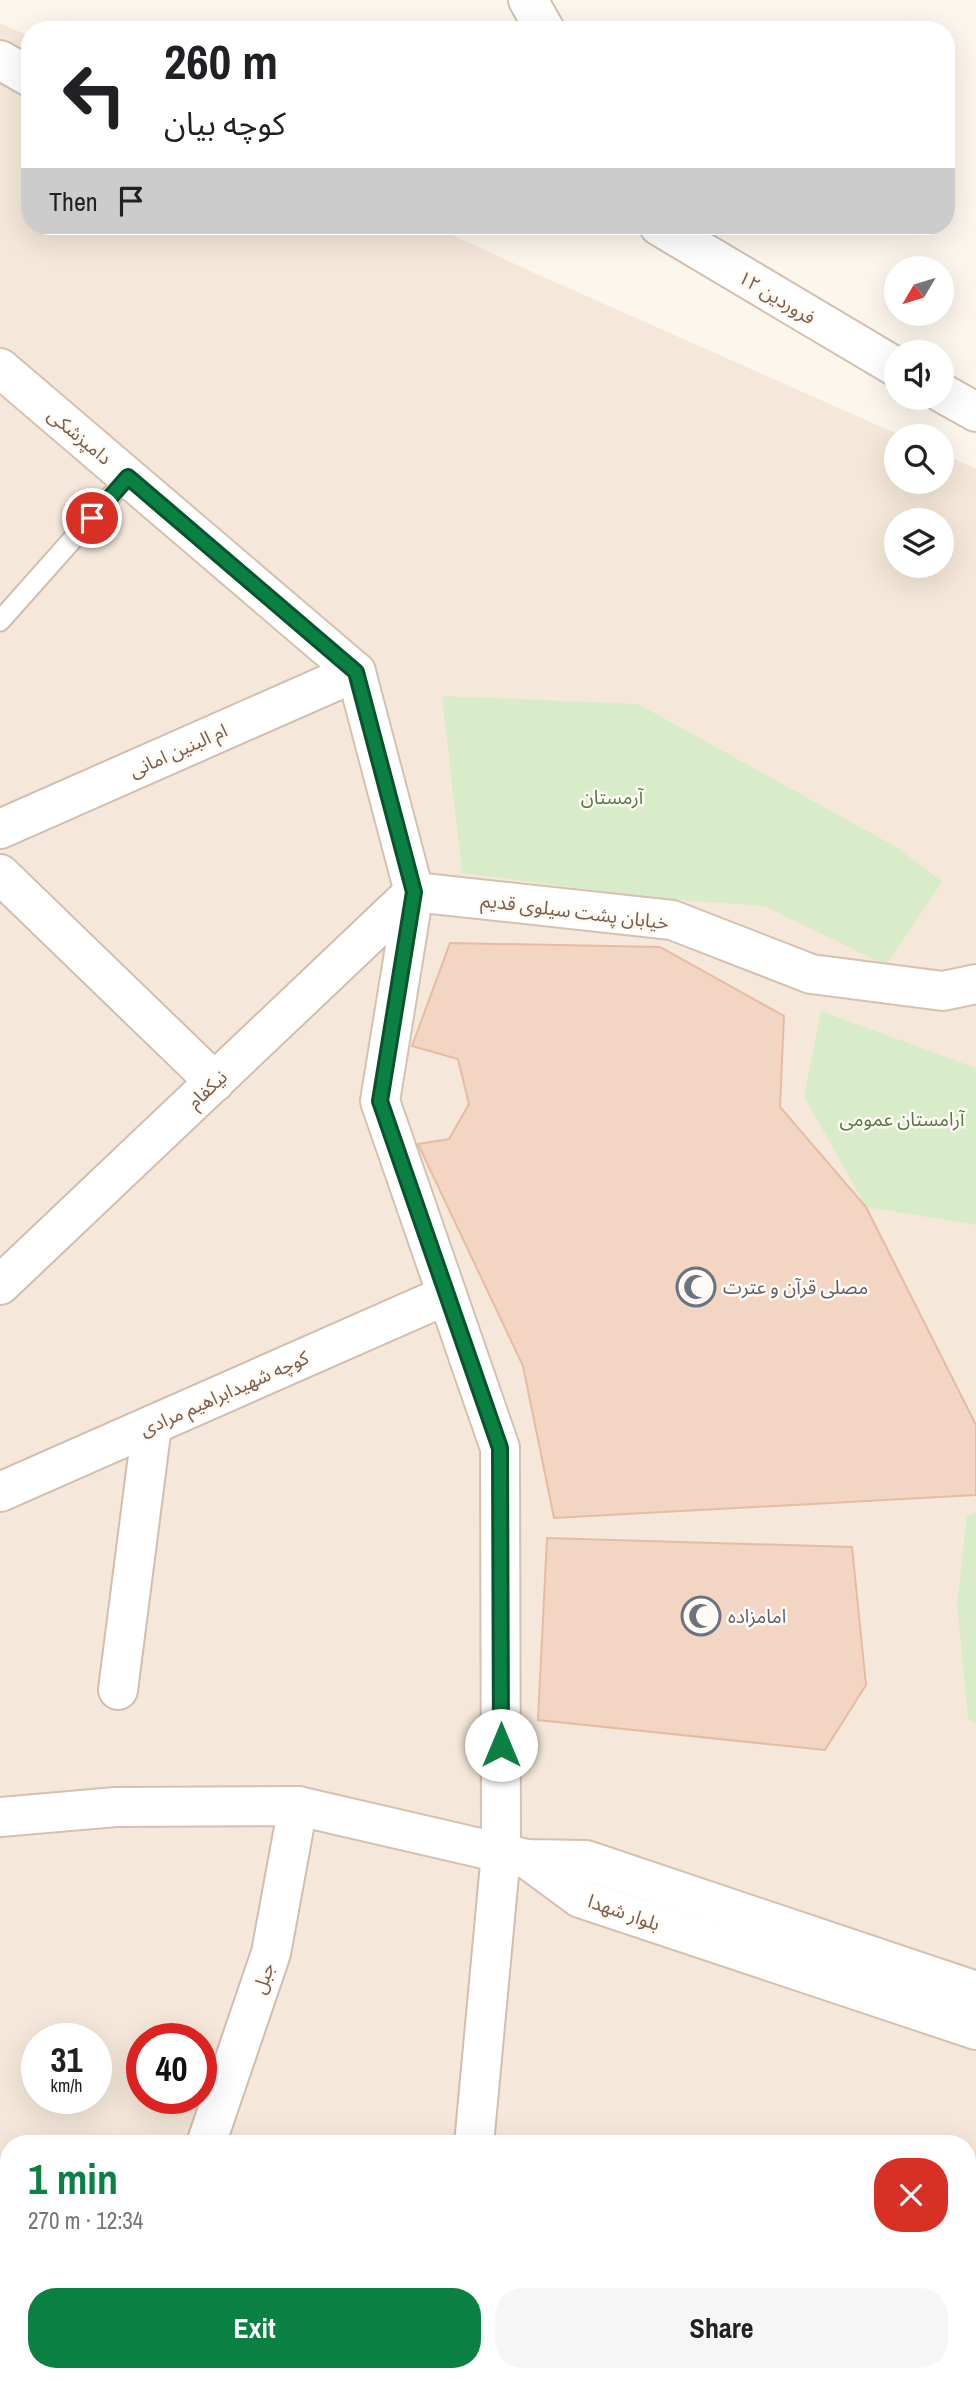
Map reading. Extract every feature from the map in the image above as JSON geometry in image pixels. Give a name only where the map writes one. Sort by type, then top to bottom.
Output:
[{"type":"street","points":[[527,0],[540,21]]},
{"type":"street","points":[[0,60],[21,72]]},
{"type":"street","name":"۱۲ فروردین","points":[[674,235],[884,360]]},
{"type":"street","name":"دامپزشکی","points":[[0,368],[356,672]]},
{"type":"street","points":[[954,400],[976,412]]},
{"type":"street","points":[[356,672],[414,892],[380,1101],[500,1448],[514,1856],[475,2135]]},
{"type":"street","name":"ام البنین امانی","points":[[0,829],[356,672]]},
{"type":"street","points":[[0,874],[215,1082]]},
{"type":"street","name":"خیابان پشت سیلوی قدیم","points":[[414,892],[672,920],[811,974],[943,991],[976,984]]},
{"type":"street","name":"نیکفام","points":[[0,1285],[414,892]]},
{"type":"street","name":"کوچه شهیدابراهیم مرادی","points":[[0,1492],[447,1295]]},
{"type":"street","points":[[118,1690],[152,1425]]},
{"type":"street","points":[[0,1817],[116,1807],[298,1806],[514,1856]]},
{"type":"street","name":"جبل","points":[[209,2135],[271,1953],[298,1806]]},
{"type":"street","name":"بلوار شهدا","points":[[514,1856],[586,1860],[976,1991]]},
{"type":"street","name":"بلوار شهدا","points":[[514,1856],[580,1898],[976,2029]]},
{"type":"lane","points":[[0,621],[128,477]]},
{"type":"shaded area","points":[[0,23],[21,33],[21,235],[452,235],[884,428],[884,494],[954,494],[954,459],[976,469],[976,2135],[0,2135]]},
{"type":"green space","name":"آرمستان","points":[[442,696],[638,704],[898,848],[942,882],[886,965],[764,906],[654,898],[462,873]]},
{"type":"green space","name":"آرامستان عمومی","points":[[821,1011],[976,1068],[976,1225],[866,1207],[804,1096]]},
{"type":"green space","points":[[976,1512],[976,1724],[968,1719],[957,1604],[967,1516]]},
{"type":"building","name":"مصلی قرآن و عترت","points":[[450,943],[660,947],[784,1016],[780,1107],[866,1207],[976,1425],[976,1495],[554,1518],[523,1366],[418,1144],[449,1139],[469,1104],[458,1059],[412,1046]]},
{"type":"building","name":"امامزاده","points":[[547,1538],[852,1547],[866,1685],[825,1750],[538,1720]]},
{"type":"place","name":"مصلی قرآن و عترت","points":[[696,1287]]},
{"type":"place","name":"امامزاده","points":[[701,1616]]},
{"type":"route","points":[[92,518],[128,477],[356,672],[414,892],[380,1101],[500,1448],[501,1745]]}]
